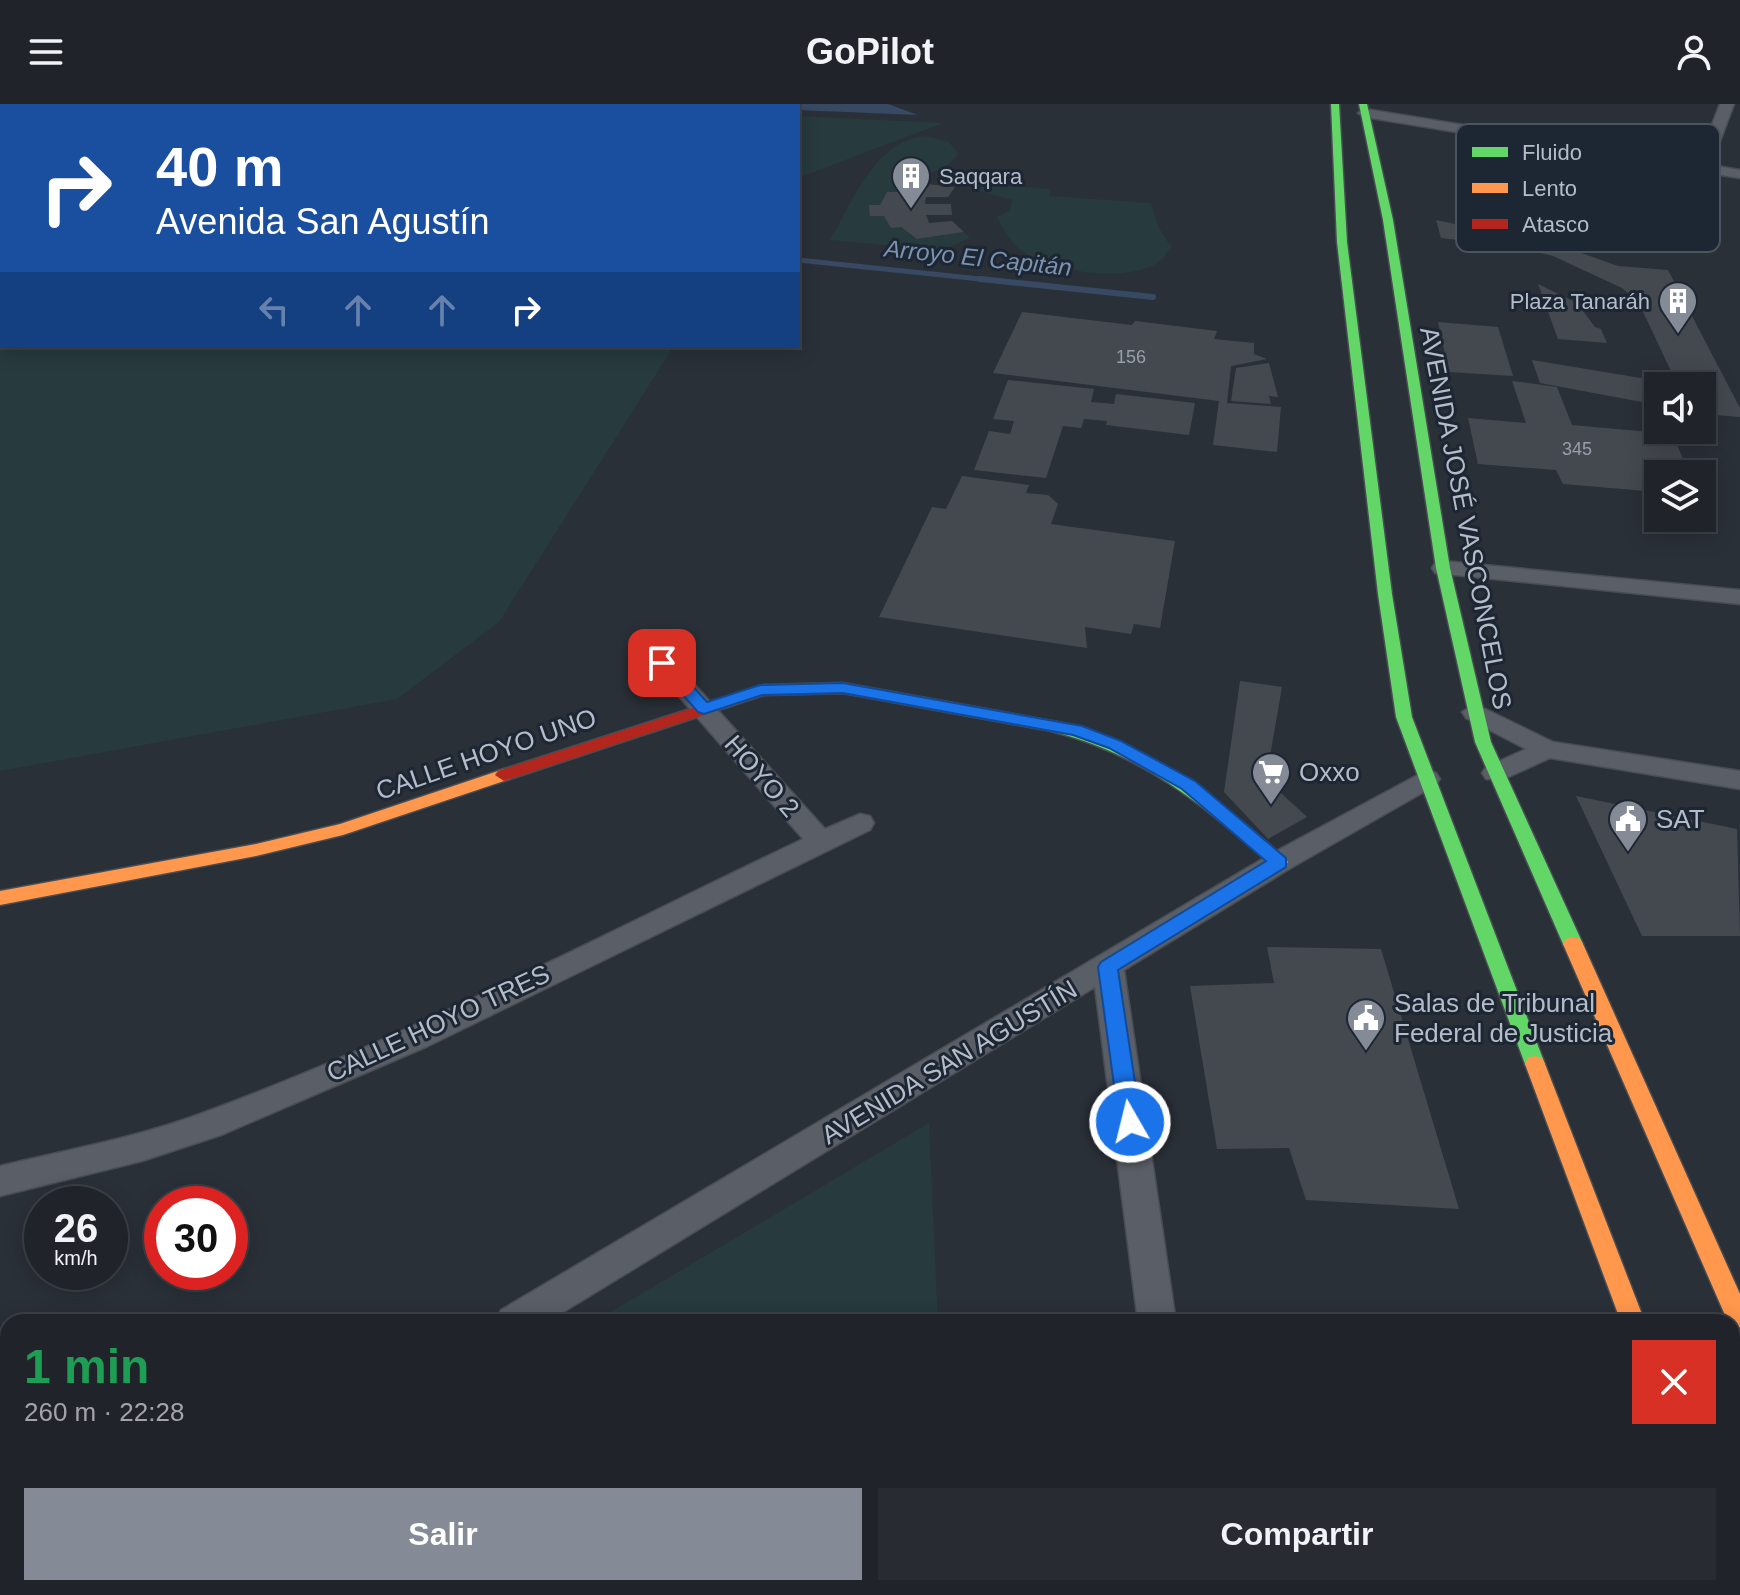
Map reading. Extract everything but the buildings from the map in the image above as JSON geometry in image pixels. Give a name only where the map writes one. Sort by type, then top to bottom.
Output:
[{"type":"main road","points":[[1329,107],[1342,242],[1385,594],[1404,717],[1630,1314]]},
{"type":"main road","name":"AVENIDA JOSÉ VASCONCELOS","points":[[1366,107],[1388,220],[1443,568],[1475,712],[1495,773],[1737,1314]]},
{"type":"main road","name":"CALLE HOYO UNO","points":[[0,898],[241,853],[343,829],[760,690],[843,688],[1076,730],[1115,745],[1188,785],[1279,862]]},
{"type":"street","points":[[1720,124],[1727,104]]},
{"type":"street","points":[[1366,107],[1460,124]]},
{"type":"street","points":[[1720,171],[1740,174]]},
{"type":"street","points":[[1443,568],[1740,597]]},
{"type":"street","name":"HOYO 2","points":[[642,640],[819,840]]},
{"type":"street","points":[[1475,712],[1547,749],[1740,780]]},
{"type":"street","points":[[1495,773],[1547,749]]},
{"type":"street","name":"AVENIDA SAN AGUSTÍN","points":[[527,1314],[1279,862],[1427,779]]},
{"type":"street","name":"CALLE HOYO TRES","points":[[0,1181],[142,1147],[209,1125],[417,1037],[819,840],[860,823]]},
{"type":"street","points":[[1108,967],[1156,1314]]},
{"type":"green space","points":[[800,116],[943,123],[800,177]]},
{"type":"green space","points":[[925,136],[949,142],[958,154],[944,167],[913,181],[900,192],[887,192],[880,205],[869,205],[870,215],[884,216],[891,227],[901,227],[917,239],[964,232],[970,238],[941,250],[830,240],[857,191],[879,161],[908,140]]},
{"type":"green space","points":[[979,183],[1050,189],[1049,196],[1151,203],[1158,226],[1171,247],[1157,264],[1123,273],[1084,272],[1047,263],[1018,248],[1001,225],[997,217],[1010,211],[1012,200],[980,191]]},
{"type":"green space","points":[[0,348],[673,348],[499,622],[397,699],[0,771]]},
{"type":"green space","points":[[929,1123],[938,1314],[607,1314]]},
{"type":"water","points":[[800,104],[888,104],[918,115],[800,110]]},
{"type":"waterway","name":"Arroyo El Capitán","points":[[800,260],[999,281]]},
{"type":"waterway","name":"Arroyo El Capitán","points":[[980,279],[1153,297]]},
{"type":"traffic: fast","points":[[1335,104],[1342,242],[1385,594],[1404,717],[1535,1064]]},
{"type":"traffic: fast","points":[[1363,104],[1388,220],[1443,568],[1483,742],[1573,944]]},
{"type":"traffic: fast","points":[[1057,727],[1089,735],[1149,762],[1203,799],[1279,862]]},
{"type":"traffic: slow","points":[[764,690],[843,688],[1057,727]]},
{"type":"traffic: slow","points":[[0,898],[256,850],[343,829],[504,775]]},
{"type":"traffic: slow","points":[[1573,944],[1737,1314]]},
{"type":"traffic: slow","points":[[1535,1064],[1630,1314]]},
{"type":"traffic: jam","points":[[504,775],[764,690]]},
{"type":"place","name":"Saqqara","points":[[911,210]]},
{"type":"place","name":"Plaza Tanaráh","points":[[1678,335]]},
{"type":"place","name":"Oxxo","points":[[1271,806]]},
{"type":"place","name":"SAT","points":[[1628,853]]},
{"type":"place","name":"Salas de Tribunal Federal de Justicia","points":[[1366,1052]]},
{"type":"route","points":[[662,663],[704,708],[760,690],[843,688],[1076,730],[1115,745],[1188,785],[1279,862],[1108,967],[1130,1122]]}]
